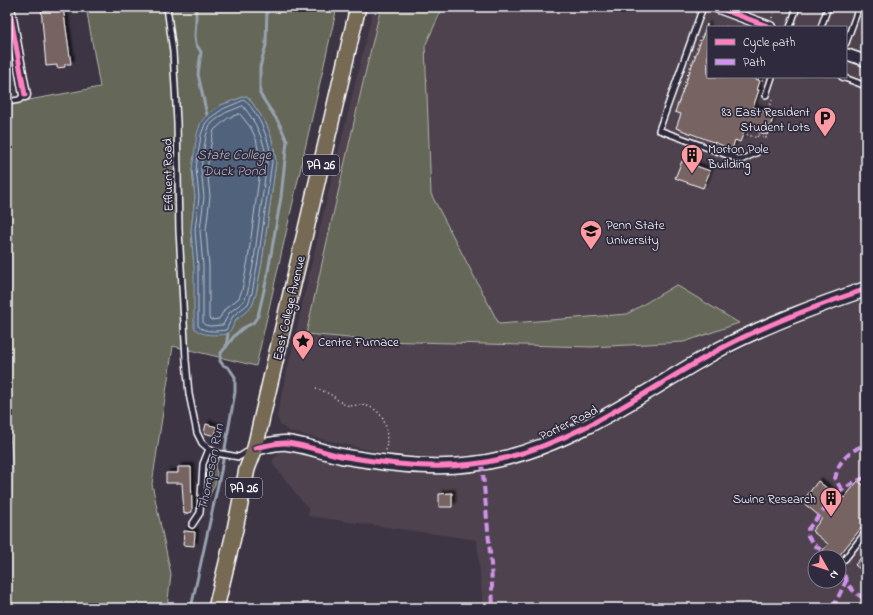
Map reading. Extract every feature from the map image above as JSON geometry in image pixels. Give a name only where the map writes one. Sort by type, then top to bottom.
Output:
[{"type":"main road","name":"East College Avenue","points":[[216,608],[235,529],[247,469],[255,448],[358,7]]},
{"type":"street","points":[[9,7],[25,95]]},
{"type":"street","points":[[716,7],[767,26]]},
{"type":"street","points":[[847,54],[862,60]]},
{"type":"street","name":"Porter Road","points":[[255,448],[286,443],[340,456],[384,463],[429,466],[479,463],[500,459],[546,446],[572,434],[614,412],[684,370],[747,335],[789,316],[866,289]]},
{"type":"lane","name":"Effluent Road","points":[[167,7],[173,52],[177,122],[179,230],[189,394],[197,433],[202,443],[209,449]]},
{"type":"lane","points":[[703,7],[659,130],[741,160],[756,153]]},
{"type":"lane","points":[[790,26],[797,7]]},
{"type":"lane","points":[[821,26],[828,7]]},
{"type":"lane","points":[[847,40],[859,7]]},
{"type":"lane","points":[[766,95],[772,78]]},
{"type":"lane","points":[[845,78],[866,86]]},
{"type":"lane","points":[[7,102],[19,100],[25,95]]},
{"type":"lane","points":[[192,525],[200,513],[203,464],[209,449],[218,453],[239,457],[255,448]]},
{"type":"lane","points":[[847,556],[866,532]]},
{"type":"path","points":[[674,87],[682,90],[702,34],[707,36]]},
{"type":"path","points":[[862,60],[866,36]]},
{"type":"path","points":[[755,79],[770,83]]},
{"type":"path","points":[[744,133],[757,138],[759,133],[766,138],[776,113],[768,112],[773,98],[766,95]]},
{"type":"path","points":[[316,388],[333,396],[339,402],[347,406],[366,405],[380,415],[385,421],[388,430],[384,463]]},
{"type":"shaded area","name":"Penn State University","points":[[374,7],[866,7],[866,283],[812,300],[771,316],[715,345],[587,417],[547,436],[502,450],[466,457],[424,457],[378,452],[291,432],[280,425],[277,416],[322,219]]},
{"type":"shaded area","points":[[866,299],[866,608],[483,608],[477,540],[308,516],[309,510],[272,463],[274,458],[283,451],[293,450],[368,468],[408,474],[476,472],[505,467],[549,454],[600,430],[710,366],[757,341],[805,320]]},
{"type":"green space","points":[[86,7],[337,7],[256,366],[173,346],[152,484],[171,574],[167,608],[7,608],[7,519],[12,501],[13,473],[11,444],[7,427],[7,104],[100,87]],"holes":[[[246,96],[267,125],[276,162],[256,294],[252,306],[235,321],[194,267],[191,230],[195,197],[192,169],[221,105]]]},
{"type":"green space","points":[[381,7],[443,7],[425,46],[431,194],[499,324],[627,314],[676,285],[739,323],[684,342],[591,347],[381,341],[306,334]]},
{"type":"green space","points":[[219,458],[215,467],[217,473],[215,484],[207,501],[212,459]]},
{"type":"water","name":"State College Duck Pond","points":[[246,96],[267,125],[276,162],[262,262],[256,294],[252,306],[236,319],[228,334],[206,334],[194,328],[194,267],[191,230],[195,197],[192,169],[197,134],[201,122],[207,115],[221,105]]},
{"type":"building","points":[[41,7],[63,7],[71,64],[65,64],[65,67],[57,68],[57,65],[46,66]]},
{"type":"building","points":[[707,24],[707,78],[754,78],[760,81],[757,90],[759,90],[753,107],[774,115],[767,135],[746,127],[740,142],[735,140],[732,149],[676,128],[681,114],[675,112]]},
{"type":"building","name":"Morton Pole Building","points":[[682,161],[710,171],[703,188],[675,178]]},
{"type":"building","points":[[206,424],[217,427],[215,436],[204,433]]},
{"type":"building","points":[[178,467],[191,467],[192,512],[184,514],[182,483],[166,483],[166,473],[178,473]]},
{"type":"building","name":"Swine Research","points":[[818,481],[839,498],[841,496],[844,498],[858,481],[866,487],[866,522],[844,549],[824,549],[828,544],[812,531],[822,518],[802,502]]},
{"type":"building","points":[[452,493],[452,507],[439,507],[439,494]]},
{"type":"building","points":[[184,531],[195,532],[194,546],[183,545]]},
{"type":"building","points":[[866,551],[866,574],[855,565]]},
{"type":"waterway","points":[[196,7],[195,36],[196,44],[201,52],[198,74],[207,115]]},
{"type":"waterway","points":[[226,347],[235,335],[243,328],[253,323],[258,316],[267,277],[281,197],[287,141],[279,123],[260,94],[260,67],[266,45],[267,7]]},
{"type":"waterway","name":"Thompson Run","points":[[191,608],[221,471],[235,392],[235,377],[229,368],[223,365],[220,361],[221,353],[226,347],[228,334]]},
{"type":"marked path","points":[[842,490],[835,479],[839,466],[851,453],[866,444]]},
{"type":"marked path","points":[[482,463],[491,564],[493,608]]},
{"type":"marked path","points":[[820,549],[813,544],[808,536],[808,529],[837,494],[854,482],[866,476]]},
{"type":"marked path","points":[[847,582],[852,590],[866,599]]},
{"type":"marked path","points":[[833,608],[842,589]]},
{"type":"cycle path","points":[[9,7],[25,95]]},
{"type":"cycle path","points":[[716,7],[767,26]]},
{"type":"cycle path","points":[[255,448],[287,443],[341,456],[421,466],[461,465],[501,459],[531,450],[587,426],[614,412],[720,349],[756,331],[810,309],[866,289]]},
{"type":"place","name":"83 East Resident Student Lots","points":[[825,138]]},
{"type":"place","name":"Morton Pole Building","points":[[692,174]]},
{"type":"place","name":"Penn State University","points":[[591,250]]},
{"type":"place","name":"Centre Furnace","points":[[303,360]]},
{"type":"place","name":"Swine Research","points":[[831,518]]}]
